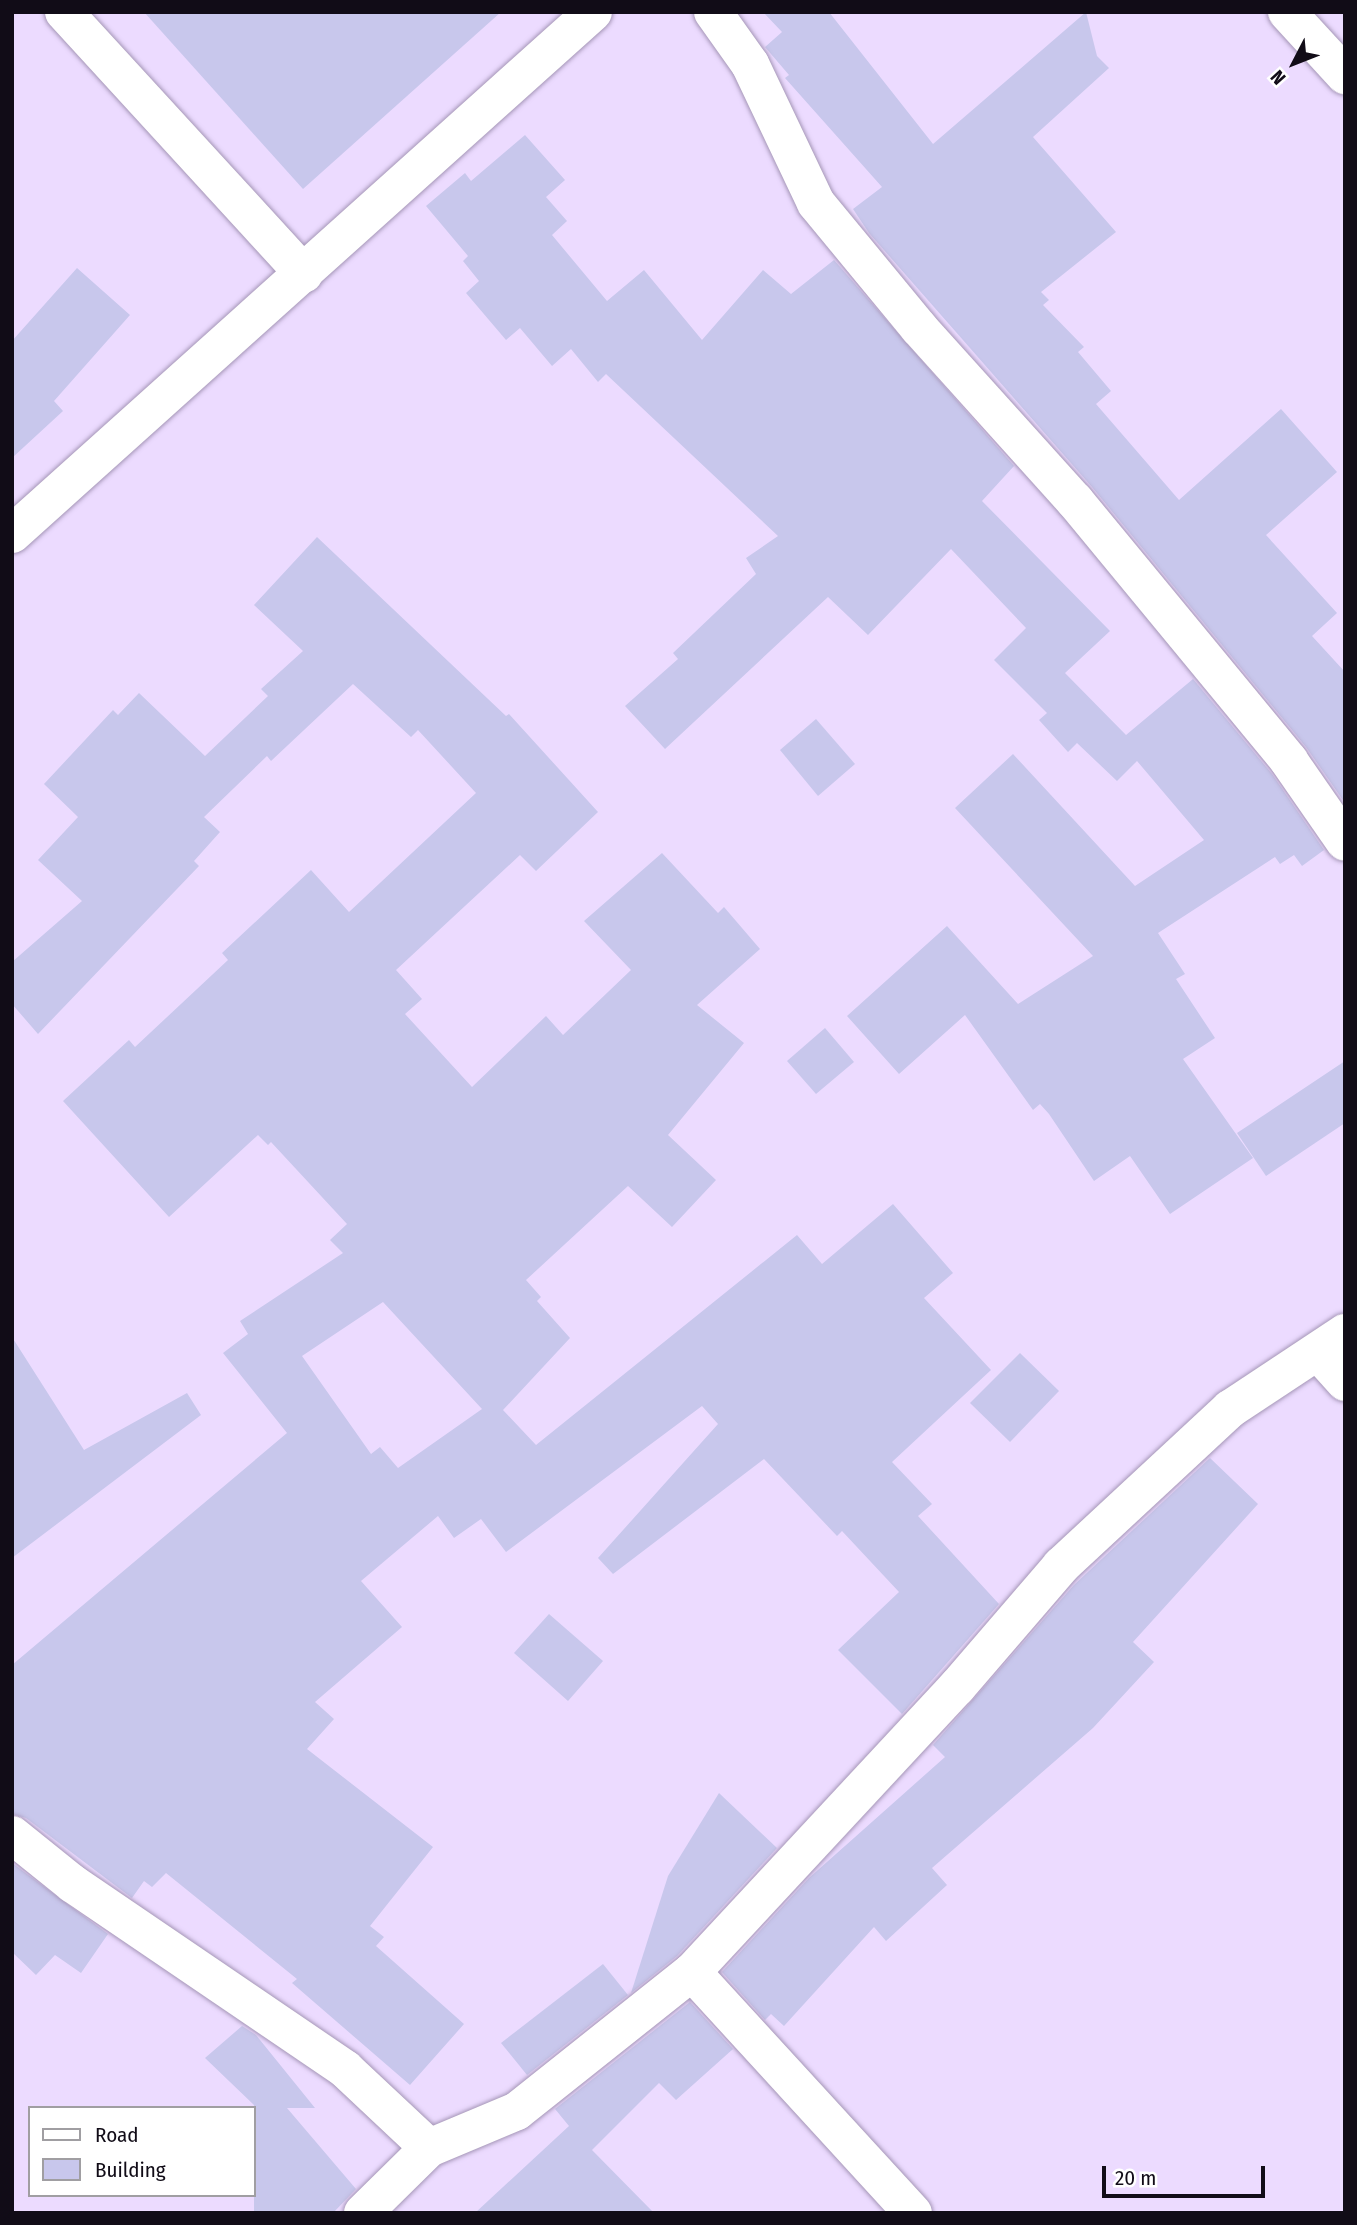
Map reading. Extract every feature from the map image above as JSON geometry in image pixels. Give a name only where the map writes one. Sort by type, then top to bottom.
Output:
[{"type":"street","points":[[64,12],[304,274]]},
{"type":"street","points":[[12,534],[593,12]]},
{"type":"street","points":[[713,12],[750,64],[816,203],[919,328],[1075,501],[1289,761],[1345,842]]},
{"type":"street","points":[[1287,12],[1345,75]]},
{"type":"street","points":[[363,2213],[429,2148],[517,2111],[692,1972],[957,1687],[1061,1566],[1230,1409],[1332,1343],[1345,1382]]},
{"type":"street","points":[[12,1835],[73,1884],[345,2068],[429,2148]]},
{"type":"street","points":[[692,1972],[913,2213]]},
{"type":"building","points":[[144,12],[501,12],[303,189]]},
{"type":"building","points":[[763,12],[829,12],[933,144],[1086,12],[1097,56],[1109,68],[1033,137],[1116,232],[1041,292],[1049,300],[1043,305],[1084,347],[1078,352],[1111,391],[1096,404],[1179,500],[1281,409],[1337,472],[1266,535],[1337,613],[1312,636],[1345,672],[1345,803],[1306,747],[1092,487],[869,233],[853,209],[882,187],[785,78],[789,75],[765,47],[782,32]]},
{"type":"building","points":[[525,135],[565,180],[546,197],[567,221],[552,235],[607,301],[644,270],[702,340],[763,270],[791,294],[834,260],[1014,466],[982,501],[1110,631],[1065,673],[1126,735],[1193,679],[1272,774],[1324,850],[1302,866],[1294,855],[1280,864],[1275,857],[1158,933],[1185,974],[1176,979],[1215,1038],[1183,1059],[1253,1158],[1170,1214],[1130,1156],[1094,1181],[1049,1114],[1040,1104],[1033,1110],[965,1015],[899,1074],[847,1016],[947,926],[1018,1004],[1093,956],[955,808],[1013,754],[1135,886],[1204,840],[1137,761],[1117,781],[1077,743],[1068,752],[1039,720],[1047,713],[994,660],[1026,628],[951,549],[868,635],[828,597],[665,749],[625,706],[678,659],[673,653],[756,574],[746,558],[778,536],[606,374],[598,382],[571,349],[552,366],[520,328],[506,340],[466,293],[479,281],[463,261],[468,256],[426,206],[465,173],[471,181]]},
{"type":"building","points":[[77,268],[130,315],[54,401],[63,411],[12,458],[12,341]]},
{"type":"building","points":[[317,537],[506,716],[509,714],[598,812],[536,871],[520,855],[396,970],[422,999],[405,1014],[472,1087],[546,1016],[563,1035],[631,970],[584,921],[662,853],[718,913],[724,907],[760,949],[697,1005],[744,1043],[668,1135],[716,1180],[672,1227],[628,1186],[526,1280],[541,1297],[537,1301],[570,1338],[503,1410],[536,1445],[797,1235],[822,1264],[893,1204],[953,1273],[924,1298],[991,1370],[892,1462],[932,1504],[918,1516],[999,1604],[902,1714],[838,1650],[899,1592],[842,1531],[837,1536],[764,1459],[613,1574],[598,1558],[718,1424],[702,1406],[506,1552],[481,1519],[454,1538],[438,1516],[361,1581],[402,1627],[315,1702],[334,1719],[307,1749],[433,1847],[370,1926],[384,1937],[376,1946],[464,2024],[410,2085],[292,1983],[297,1979],[166,1873],[152,1887],[144,1881],[132,1898],[26,1818],[12,1814],[12,1665],[287,1433],[223,1353],[248,1334],[240,1321],[343,1253],[330,1240],[347,1224],[271,1142],[268,1145],[258,1135],[169,1217],[63,1101],[129,1040],[135,1047],[228,960],[222,953],[311,870],[349,912],[476,793],[418,730],[411,737],[353,684],[271,761],[267,756],[204,817],[220,832],[194,861],[199,866],[38,1034],[12,1004],[12,962],[82,901],[38,860],[78,817],[44,784],[113,710],[118,715],[139,693],[205,756],[268,696],[261,689],[303,651],[254,605]],"holes":[[[383,1302],[482,1409],[398,1468],[380,1447],[371,1454],[302,1356]]]},
{"type":"building","points":[[816,719],[855,764],[818,796],[780,750]]},
{"type":"building","points":[[825,1028],[854,1062],[816,1094],[787,1061]]},
{"type":"building","points":[[1345,1061],[1345,1123],[1266,1176],[1237,1133]]},
{"type":"building","points":[[12,1337],[84,1450],[187,1393],[201,1415],[12,1558]]},
{"type":"building","points":[[1020,1353],[1059,1391],[1010,1442],[970,1403]]},
{"type":"building","points":[[1210,1458],[1258,1504],[1133,1642],[1154,1662],[1093,1728],[932,1868],[947,1885],[886,1941],[874,1927],[784,2026],[771,2014],[765,2020],[722,1972],[809,1878],[945,1757],[933,1745],[1074,1585]]},
{"type":"building","points":[[549,1614],[603,1661],[568,1701],[514,1653]]},
{"type":"building","points":[[719,1793],[777,1848],[677,1956],[631,1993],[668,1876]]},
{"type":"building","points":[[12,1863],[108,1934],[81,1973],[55,1955],[36,1975],[12,1952]]},
{"type":"building","points":[[603,1964],[628,1995],[527,2075],[501,2043]]},
{"type":"building","points":[[690,2002],[733,2049],[676,2100],[659,2083],[592,2150],[654,2213],[475,2213],[569,2126],[555,2109]]},
{"type":"building","points":[[242,2026],[256,2035],[315,2108],[287,2108],[356,2189],[333,2213],[254,2213],[256,2106],[205,2058]]}]
